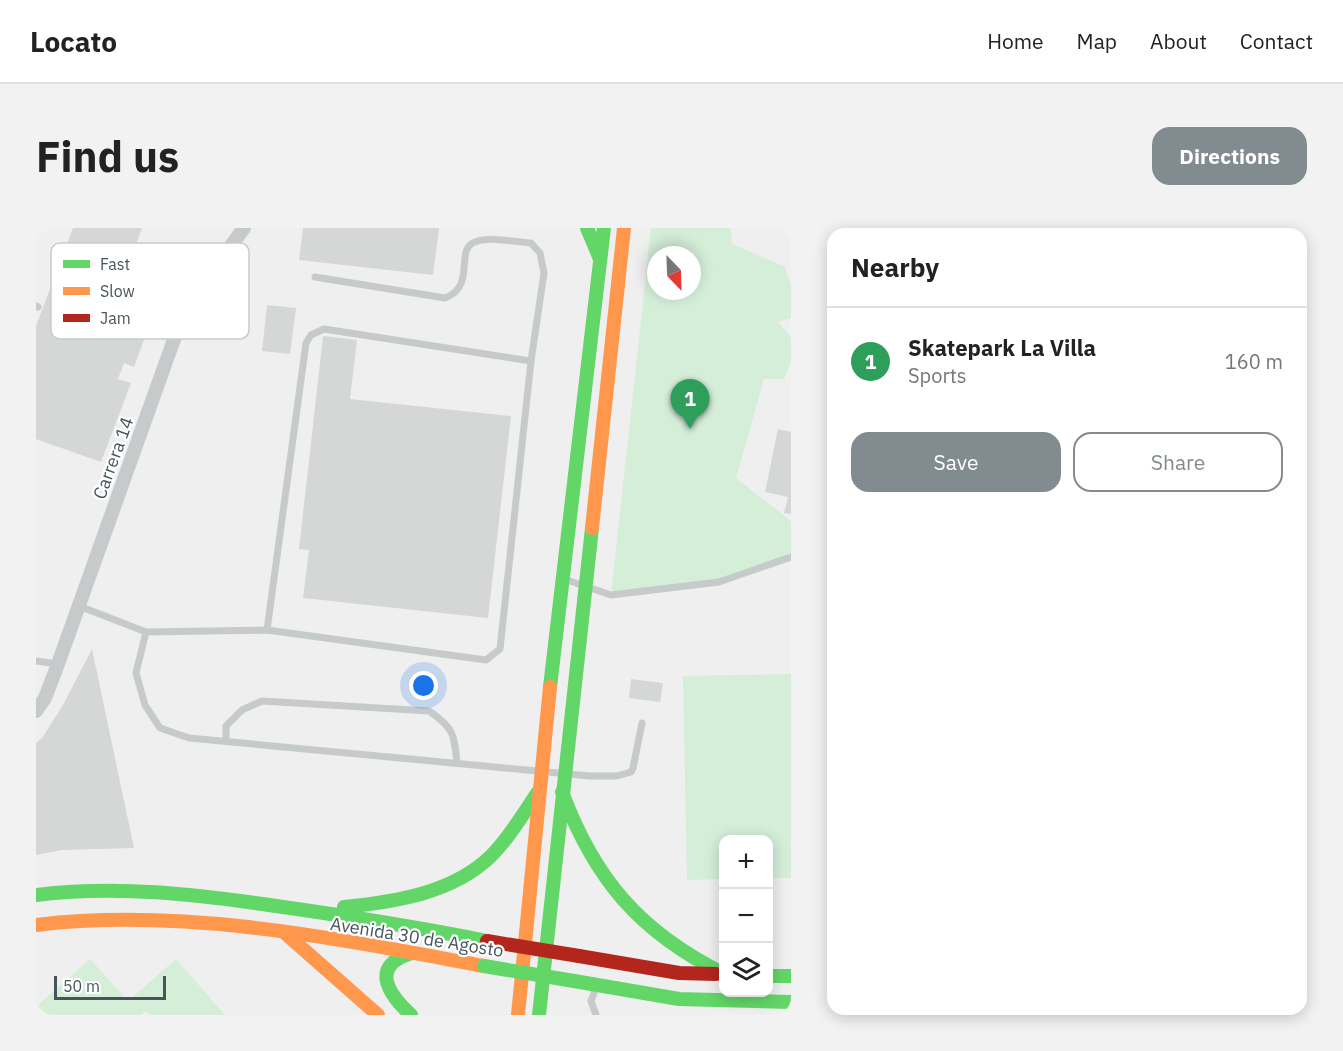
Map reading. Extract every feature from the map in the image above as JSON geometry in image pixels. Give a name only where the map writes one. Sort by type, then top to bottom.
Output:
[{"type":"main road","points":[[587,228],[601,261]]},
{"type":"main road","points":[[519,1015],[540,771],[604,228]]},
{"type":"main road","points":[[539,1015],[563,773],[586,588],[624,228]]},
{"type":"main road","points":[[287,907],[330,908],[394,902],[442,885],[488,859],[507,839],[538,792]]},
{"type":"main road","points":[[561,792],[588,856],[630,911],[664,941],[719,972]]},
{"type":"main road","name":"Avenida 30 de Agosto","points":[[36,895],[110,889],[170,890],[287,907],[680,973],[719,974]]},
{"type":"main road","name":"Avenida 30 de Agosto","points":[[36,925],[110,918],[167,919],[412,953],[679,999],[791,1002]]},
{"type":"main road","points":[[286,934],[378,1015]]},
{"type":"main road","points":[[411,1015],[397,1004],[386,984],[387,972],[392,962],[401,955],[412,953]]},
{"type":"main road","points":[[773,976],[791,976]]},
{"type":"street","name":"Carrera 14","points":[[233,243],[244,228]]},
{"type":"street","name":"Carrera 14","points":[[36,711],[45,698],[58,664],[174,339]]},
{"type":"lane","points":[[79,606],[146,632],[267,630],[486,660],[500,649],[531,361],[544,273],[540,254],[531,243],[481,240],[471,243],[466,249],[461,288],[455,294],[445,298],[315,276]]},
{"type":"lane","points":[[267,630],[306,343],[310,335],[324,329],[531,361]]},
{"type":"lane","points":[[561,578],[611,596],[719,582],[791,557]]},
{"type":"lane","points":[[146,632],[136,672],[145,705],[160,728],[189,738],[540,771],[617,776],[631,772],[642,723]]},
{"type":"lane","points":[[36,661],[58,664]]},
{"type":"lane","points":[[226,741],[226,726],[242,710],[262,701],[429,711],[448,724],[454,737],[457,763]]},
{"type":"lane","points":[[596,1015],[591,1001],[597,986]]},
{"type":"green space","points":[[651,228],[731,228],[732,244],[785,267],[791,286],[791,318],[778,322],[791,337],[791,361],[784,379],[764,379],[736,478],[791,521],[791,557],[719,582],[611,595],[647,265],[647,300],[701,300],[701,246],[649,246]]},
{"type":"green space","points":[[791,674],[791,878],[773,878],[773,835],[719,835],[719,879],[687,880],[683,676]]},
{"type":"green space","points":[[90,959],[128,1001],[176,959],[225,1015],[150,1015],[146,1011],[141,1015],[36,1015],[36,1007]]},
{"type":"building","points":[[73,228],[142,228],[136,243],[67,243]]},
{"type":"building","points":[[303,228],[439,228],[433,275],[299,260]]},
{"type":"building","points":[[51,286],[51,339],[144,339],[134,367],[124,363],[118,379],[131,383],[101,462],[36,439],[36,326]]},
{"type":"building","points":[[267,305],[296,308],[290,354],[262,351]]},
{"type":"building","points":[[323,336],[357,340],[350,399],[511,416],[488,618],[303,598],[309,550],[299,549]]},
{"type":"building","points":[[778,429],[791,432],[791,514],[784,513],[788,497],[765,492]]},
{"type":"building","points":[[92,649],[134,848],[62,850],[36,855],[36,743],[42,738],[63,705]]},
{"type":"building","points":[[631,679],[663,683],[660,702],[629,698]]},
{"type":"traffic: fast","points":[[587,228],[600,259]]},
{"type":"traffic: fast","points":[[550,687],[604,228]]},
{"type":"traffic: fast","points":[[539,1015],[592,528]]},
{"type":"traffic: fast","points":[[344,907],[422,894],[459,879],[476,869],[498,849],[538,792]]},
{"type":"traffic: fast","points":[[562,792],[589,852],[624,900],[668,940],[719,971]]},
{"type":"traffic: fast","points":[[36,895],[96,891],[186,895],[356,918],[487,941]]},
{"type":"traffic: fast","points":[[411,1015],[395,998],[387,980],[387,972],[399,958],[412,953]]},
{"type":"traffic: fast","points":[[484,966],[574,981]]},
{"type":"traffic: fast","points":[[773,976],[791,976]]},
{"type":"traffic: fast","points":[[574,981],[679,999],[791,1002]]},
{"type":"traffic: slow","points":[[592,528],[624,228]]},
{"type":"traffic: slow","points":[[518,1015],[550,687]]},
{"type":"traffic: slow","points":[[36,925],[92,920],[205,923],[317,936],[484,966]]},
{"type":"traffic: slow","points":[[286,934],[378,1015]]},
{"type":"traffic: jam","points":[[487,941],[579,956]]},
{"type":"traffic: jam","points":[[579,956],[679,973],[716,974]]},
{"type":"place","name":"Skatepark La Villa","points":[[690,429]]}]
